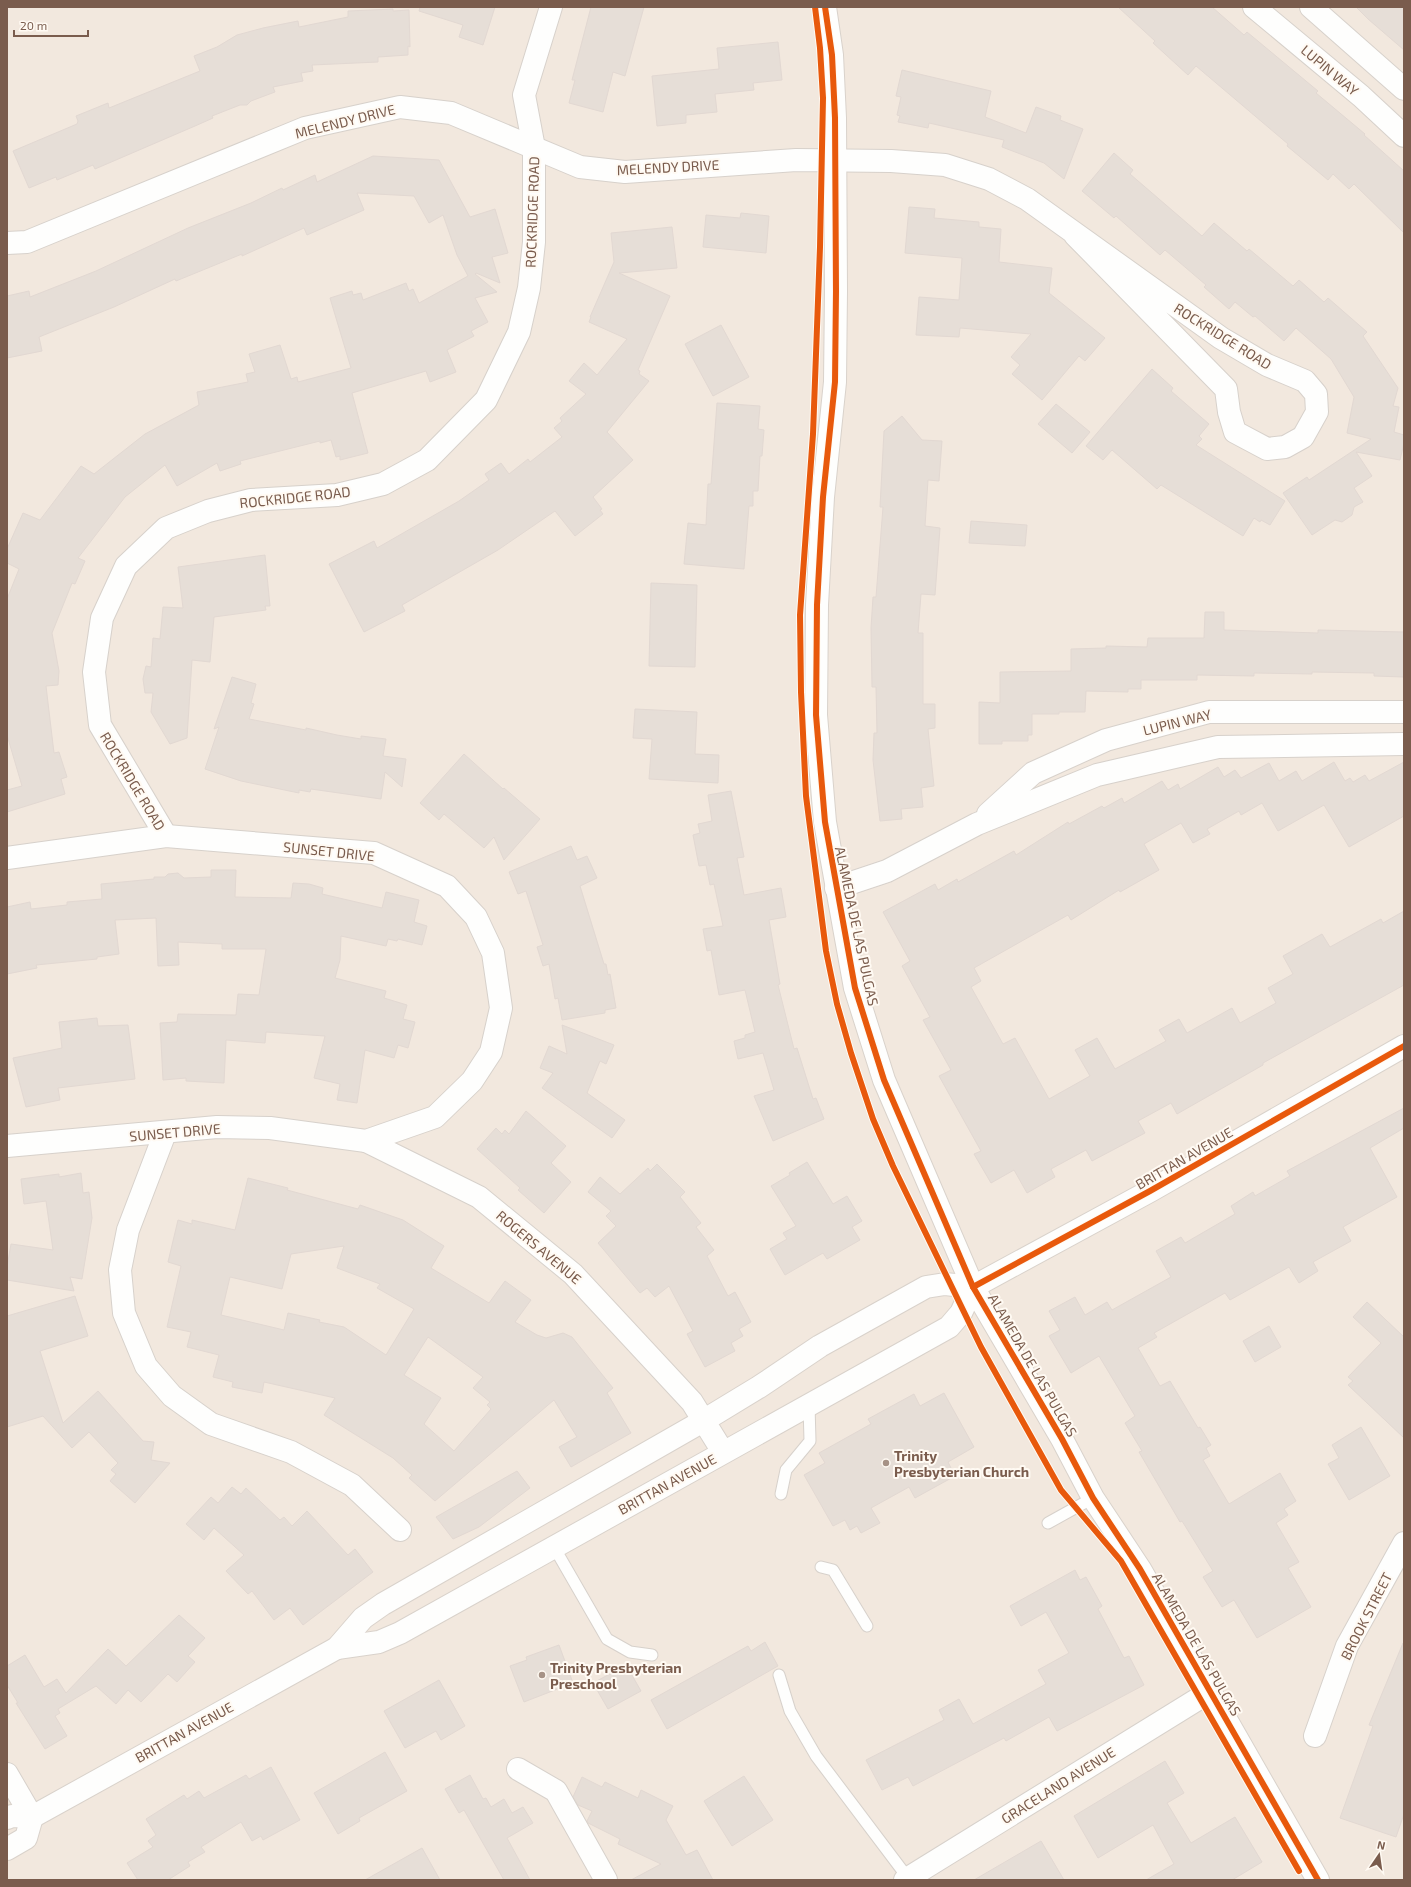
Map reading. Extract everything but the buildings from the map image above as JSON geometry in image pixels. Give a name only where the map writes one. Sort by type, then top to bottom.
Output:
[{"type":"street","name":"ROCKRIDGE ROAD","points":[[166,836],[100,725],[94,672],[102,618],[126,566],[166,528],[208,511],[251,500],[337,495],[383,484],[427,460],[486,400],[519,332],[529,288],[534,242],[534,148],[524,95],[552,7]]},
{"type":"street","name":"ALAMEDA DE LAS PULGAS","points":[[825,7],[832,55],[836,160],[835,382],[823,497],[818,605],[816,715],[825,822],[855,988],[884,1080],[974,1287],[1062,1439],[1093,1498],[1140,1569],[1318,1880]]},
{"type":"street","name":"LUPIN WAY","points":[[1254,7],[1361,96],[1404,136]]},
{"type":"street","points":[[1311,7],[1404,89]]},
{"type":"street","name":"MELENDY DRIVE","points":[[7,243],[27,242],[305,128],[400,107],[451,113],[580,168],[625,172],[789,160],[836,160]]},
{"type":"street","name":"ROCKRIDGE ROAD","points":[[836,160],[891,161],[945,165],[989,179],[1027,199],[1075,235],[1221,338],[1267,365],[1305,381],[1316,394],[1317,412],[1303,437],[1285,447],[1267,449],[1235,432],[1226,389],[1075,235]]},
{"type":"street","name":"LUPIN WAY","points":[[977,824],[1033,773],[1106,740],[1209,712],[1404,712]]},
{"type":"street","name":"LUPIN WAY","points":[[836,888],[887,871],[977,824],[1097,775],[1218,747],[1404,744]]},
{"type":"street","name":"SUNSET DRIVE","points":[[7,858],[166,836],[374,853],[447,886],[476,917],[493,953],[501,1008],[491,1052],[472,1081],[435,1117],[366,1141],[270,1128],[217,1127],[166,1133],[7,1146]]},
{"type":"street","name":"BRITTAN AVENUE","points":[[32,1817],[337,1648],[363,1618],[383,1604],[759,1387],[820,1346],[926,1287],[945,1284],[974,1287],[1150,1191],[1404,1046]]},
{"type":"street","points":[[166,1133],[128,1230],[120,1270],[124,1313],[146,1366],[172,1396],[211,1424],[291,1452],[352,1485],[400,1530]]},
{"type":"street","name":"ROGERS AVENUE","points":[[366,1141],[479,1197],[573,1274],[692,1402],[723,1452]]},
{"type":"street","name":"BRITTAN AVENUE","points":[[337,1648],[379,1642],[400,1633],[950,1327],[961,1313],[974,1287]]},
{"type":"street","name":"BROOK STREET","points":[[1315,1736],[1348,1646],[1404,1543]]},
{"type":"street","name":"GRACELAND AVENUE","points":[[906,1879],[1211,1691]]},
{"type":"street","points":[[518,1769],[556,1791],[606,1880]]},
{"type":"street","points":[[7,1774],[32,1817],[26,1838],[7,1849]]},
{"type":"street","points":[[7,1818],[12,1816],[32,1817]]},
{"type":"lane","points":[[781,1494],[786,1470],[810,1441],[809,1405]]},
{"type":"lane","points":[[1048,1524],[1093,1498]]},
{"type":"lane","points":[[554,1547],[607,1638],[630,1652],[652,1655]]},
{"type":"lane","points":[[821,1567],[833,1570],[867,1626]]},
{"type":"lane","points":[[779,1675],[790,1711],[816,1756],[906,1879]]},
{"type":"shaded area","points":[[7,7],[1404,7],[1404,1880],[7,1880]]},
{"type":"cycle path","points":[[815,7],[820,48],[823,98],[820,247],[813,434],[800,615],[801,692],[806,796],[826,951],[837,1004],[851,1053],[873,1119],[893,1166],[981,1347],[1061,1490],[1121,1561],[1299,1871]]},
{"type":"cycle path","points":[[825,7],[832,55],[835,118],[835,382],[823,497],[817,605],[816,715],[825,822],[855,988],[884,1080],[973,1287],[1062,1439],[1093,1498],[1140,1569],[1318,1880]]},
{"type":"cycle path","points":[[973,1287],[1150,1191],[1404,1046]]},
{"type":"place","name":"Trinity Presbyterian Church","points":[[886,1463]]},
{"type":"place","name":"Trinity Presbyterian Preschool","points":[[542,1675]]}]
